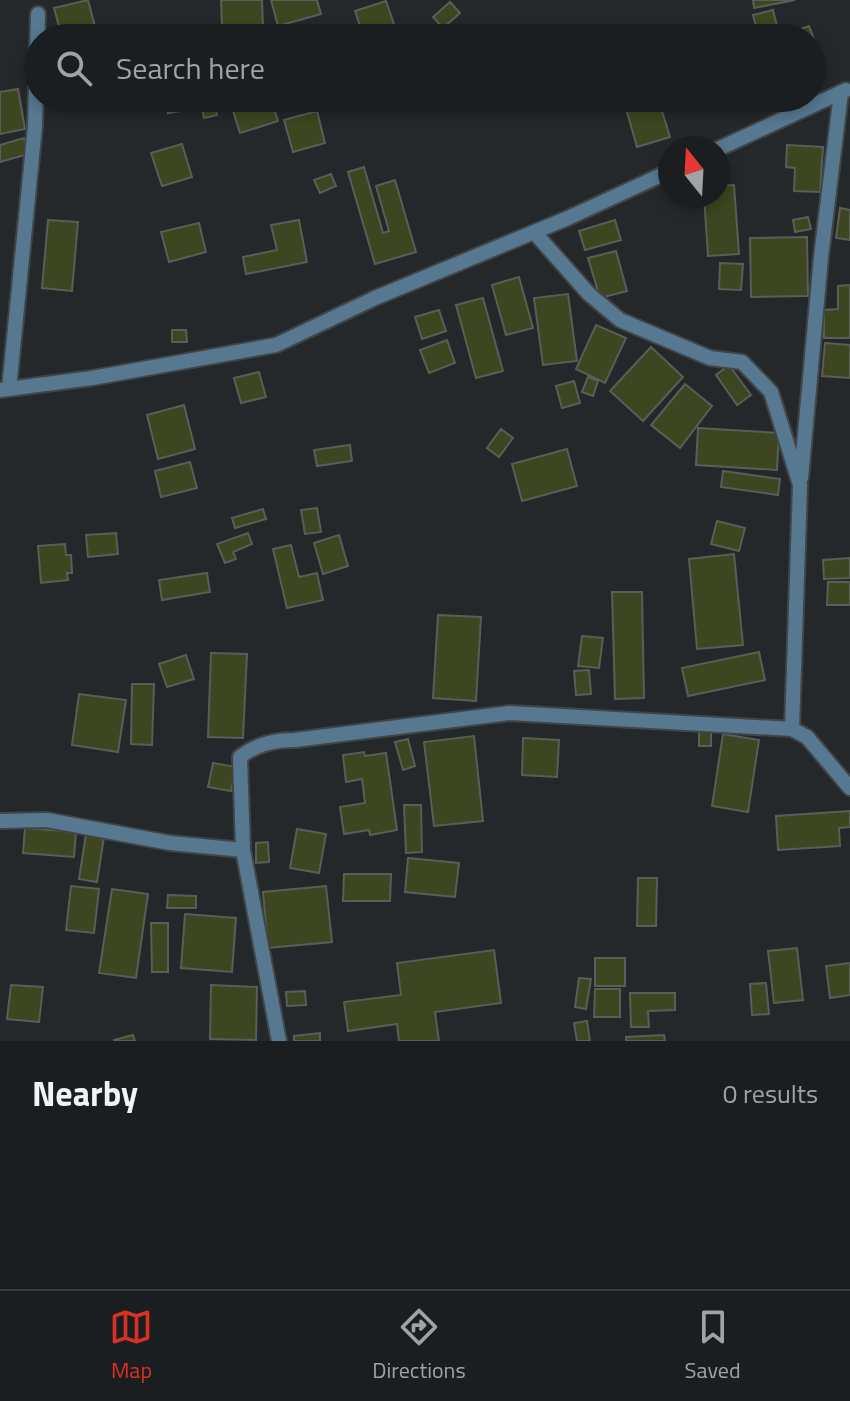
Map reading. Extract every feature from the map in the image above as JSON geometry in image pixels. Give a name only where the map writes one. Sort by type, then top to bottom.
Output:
[{"type":"street","points":[[38,14],[38,24]]},
{"type":"street","points":[[826,99],[846,90]]},
{"type":"street","points":[[792,729],[800,485],[821,257],[846,90]]},
{"type":"street","points":[[35,112],[5,389],[92,378],[276,345],[375,298],[658,176]]},
{"type":"street","points":[[730,143],[798,112]]},
{"type":"street","points":[[534,232],[589,294],[620,320],[710,358],[742,362],[771,392],[800,485]]},
{"type":"street","points":[[279,1041],[243,850],[240,757],[252,748],[277,740],[510,713],[792,729],[807,737],[850,788]]},
{"type":"street","points":[[0,821],[47,820],[170,843],[243,850]]},
{"type":"building","points":[[88,0],[94,24],[58,24],[54,8]]},
{"type":"building","points":[[221,0],[262,0],[263,24],[222,24]]},
{"type":"building","points":[[271,0],[317,0],[321,14],[277,24]]},
{"type":"building","points":[[753,0],[795,0],[754,8]]},
{"type":"building","points":[[386,1],[394,24],[359,24],[355,11]]},
{"type":"building","points":[[450,2],[460,13],[448,24],[439,24],[433,17]]},
{"type":"building","points":[[773,10],[776,24],[755,24],[753,15]]},
{"type":"building","points":[[18,89],[25,129],[0,134],[0,92]]},
{"type":"building","points":[[203,112],[216,112],[217,115],[204,118]]},
{"type":"building","points":[[233,112],[275,112],[278,121],[240,133]]},
{"type":"building","points":[[317,112],[325,143],[293,152],[284,120]]},
{"type":"building","points":[[627,112],[662,112],[670,136],[658,136],[658,141],[637,147]]},
{"type":"building","points":[[24,138],[28,154],[0,162],[0,145]]},
{"type":"building","points":[[182,144],[192,177],[162,186],[151,153]]},
{"type":"building","points":[[787,145],[823,147],[820,192],[794,191],[795,168],[786,167]]},
{"type":"building","points":[[364,167],[383,233],[389,231],[376,186],[395,180],[416,252],[375,264],[348,172]]},
{"type":"building","points":[[331,174],[336,186],[320,193],[314,180]]},
{"type":"building","points":[[730,185],[734,185],[739,254],[708,256],[705,208],[730,208]]},
{"type":"building","points":[[840,208],[850,210],[850,240],[836,238]]},
{"type":"building","points":[[808,217],[811,229],[795,232],[793,220]]},
{"type":"building","points":[[48,220],[78,222],[72,291],[42,288]]},
{"type":"building","points":[[299,220],[307,262],[246,274],[243,257],[277,250],[271,225]]},
{"type":"building","points":[[615,220],[621,240],[585,250],[579,231]]},
{"type":"building","points":[[199,223],[206,252],[169,262],[161,232]]},
{"type":"building","points":[[807,237],[808,296],[751,297],[750,238]]},
{"type":"building","points":[[616,251],[627,291],[600,298],[588,258]]},
{"type":"building","points":[[720,263],[743,264],[741,290],[719,289]]},
{"type":"building","points":[[519,277],[533,328],[506,335],[492,285]]},
{"type":"building","points":[[850,285],[850,338],[824,338],[824,310],[838,309],[838,286]]},
{"type":"building","points":[[568,294],[577,361],[543,365],[534,298]]},
{"type":"building","points":[[483,298],[503,371],[476,378],[456,305]]},
{"type":"building","points":[[439,310],[446,331],[422,339],[415,317]]},
{"type":"building","points":[[596,325],[626,338],[605,383],[576,369]]},
{"type":"building","points":[[172,330],[186,330],[187,342],[172,342]]},
{"type":"building","points":[[447,340],[455,363],[429,373],[420,350]]},
{"type":"building","points":[[825,343],[850,345],[850,378],[822,376]]},
{"type":"building","points":[[651,347],[683,377],[643,421],[610,391]]},
{"type":"building","points":[[729,365],[751,395],[737,405],[716,375]]},
{"type":"building","points":[[259,372],[266,397],[241,403],[234,378]]},
{"type":"building","points":[[588,377],[598,381],[593,396],[582,392]]},
{"type":"building","points":[[574,381],[580,403],[562,408],[556,386]]},
{"type":"building","points":[[685,384],[712,406],[680,448],[651,425]]},
{"type":"building","points":[[184,405],[195,449],[158,459],[147,415]]},
{"type":"building","points":[[698,428],[779,433],[777,470],[696,465]]},
{"type":"building","points":[[501,429],[513,438],[499,457],[487,448]]},
{"type":"building","points":[[350,445],[352,461],[317,466],[314,450]]},
{"type":"building","points":[[567,449],[577,486],[522,501],[512,464]]},
{"type":"building","points":[[190,462],[197,488],[161,497],[155,471]]},
{"type":"building","points":[[723,471],[780,479],[778,495],[721,487]]},
{"type":"building","points":[[317,508],[321,532],[305,534],[301,510]]},
{"type":"building","points":[[263,509],[266,519],[235,528],[232,518]]},
{"type":"building","points":[[717,521],[745,528],[739,551],[711,544]]},
{"type":"building","points":[[116,533],[118,554],[88,557],[86,535]]},
{"type":"building","points":[[248,533],[252,544],[233,552],[236,559],[225,563],[217,544]]},
{"type":"building","points":[[339,535],[348,566],[323,574],[314,543]]},
{"type":"building","points":[[65,544],[66,555],[71,555],[72,573],[67,573],[68,580],[41,583],[38,546]]},
{"type":"building","points":[[291,545],[299,577],[317,573],[323,600],[287,608],[273,549]]},
{"type":"building","points":[[734,554],[743,645],[697,649],[689,559]]},
{"type":"building","points":[[850,558],[850,578],[824,579],[823,560]]},
{"type":"building","points":[[207,573],[210,592],[162,600],[159,580]]},
{"type":"building","points":[[828,582],[850,582],[850,605],[827,605]]},
{"type":"building","points":[[612,592],[642,592],[644,698],[615,699]]},
{"type":"building","points":[[438,615],[481,617],[476,701],[433,698]]},
{"type":"building","points":[[582,636],[603,638],[599,668],[578,666]]},
{"type":"building","points":[[759,652],[765,680],[688,696],[682,668]]},
{"type":"building","points":[[211,653],[247,654],[243,738],[208,737]]},
{"type":"building","points":[[186,655],[194,679],[167,687],[159,664]]},
{"type":"building","points":[[589,670],[591,694],[576,695],[574,671]]},
{"type":"building","points":[[132,684],[154,684],[152,745],[131,744]]},
{"type":"building","points":[[79,694],[126,700],[118,752],[72,745]]},
{"type":"building","points":[[711,731],[711,746],[699,746],[699,732]]},
{"type":"building","points":[[723,734],[759,740],[748,812],[712,806]]},
{"type":"building","points":[[474,736],[483,821],[434,826],[424,742]]},
{"type":"building","points":[[523,738],[559,740],[557,777],[522,775]]},
{"type":"building","points":[[408,739],[415,766],[403,770],[395,742]]},
{"type":"building","points":[[364,752],[365,756],[386,753],[397,830],[370,835],[369,830],[344,834],[340,807],[365,803],[362,779],[346,782],[343,755]]},
{"type":"building","points":[[213,763],[236,767],[231,791],[208,787]]},
{"type":"building","points":[[404,805],[421,805],[422,852],[406,853]]},
{"type":"building","points":[[850,811],[850,827],[839,828],[840,846],[778,850],[776,816]]},
{"type":"building","points":[[25,828],[76,832],[74,857],[23,853]]},
{"type":"building","points":[[297,829],[326,834],[319,873],[290,868]]},
{"type":"building","points":[[86,834],[104,837],[97,882],[79,879]]},
{"type":"building","points":[[268,842],[269,862],[256,863],[256,843]]},
{"type":"building","points":[[408,858],[459,863],[455,897],[405,892]]},
{"type":"building","points":[[344,874],[391,874],[390,901],[343,901]]},
{"type":"building","points":[[638,878],[657,878],[656,926],[637,926]]},
{"type":"building","points":[[71,886],[99,889],[94,933],[66,930]]},
{"type":"building","points":[[326,886],[332,942],[268,948],[263,892]]},
{"type":"building","points":[[112,889],[148,894],[136,978],[99,973]]},
{"type":"building","points":[[168,895],[196,896],[196,908],[167,908]]},
{"type":"building","points":[[185,914],[236,918],[232,972],[181,968]]},
{"type":"building","points":[[151,923],[168,923],[168,972],[152,972]]},
{"type":"building","points":[[797,948],[803,1000],[774,1003],[768,951]]},
{"type":"building","points":[[494,950],[501,1003],[435,1012],[439,1041],[399,1041],[397,1024],[348,1031],[344,1002],[401,995],[397,963]]},
{"type":"building","points":[[595,958],[625,958],[625,986],[595,986]]},
{"type":"building","points":[[850,963],[850,995],[830,998],[826,966]]},
{"type":"building","points":[[579,978],[591,979],[586,1009],[575,1007]]},
{"type":"building","points":[[766,983],[769,1014],[752,1015],[750,984]]},
{"type":"building","points":[[11,985],[43,987],[39,1022],[7,1019]]},
{"type":"building","points":[[211,985],[257,987],[256,1040],[210,1039]]},
{"type":"building","points":[[595,989],[620,989],[620,1017],[594,1017]]},
{"type":"building","points":[[305,991],[306,1005],[287,1006],[286,992]]},
{"type":"building","points":[[630,993],[675,993],[675,1010],[648,1011],[649,1027],[631,1027]]},
{"type":"building","points":[[587,1021],[590,1041],[577,1041],[574,1023]]},
{"type":"building","points":[[320,1033],[320,1041],[294,1041],[294,1036]]},
{"type":"building","points":[[133,1035],[135,1041],[114,1041],[114,1040]]},
{"type":"building","points":[[664,1035],[665,1041],[626,1041],[626,1037]]}]
